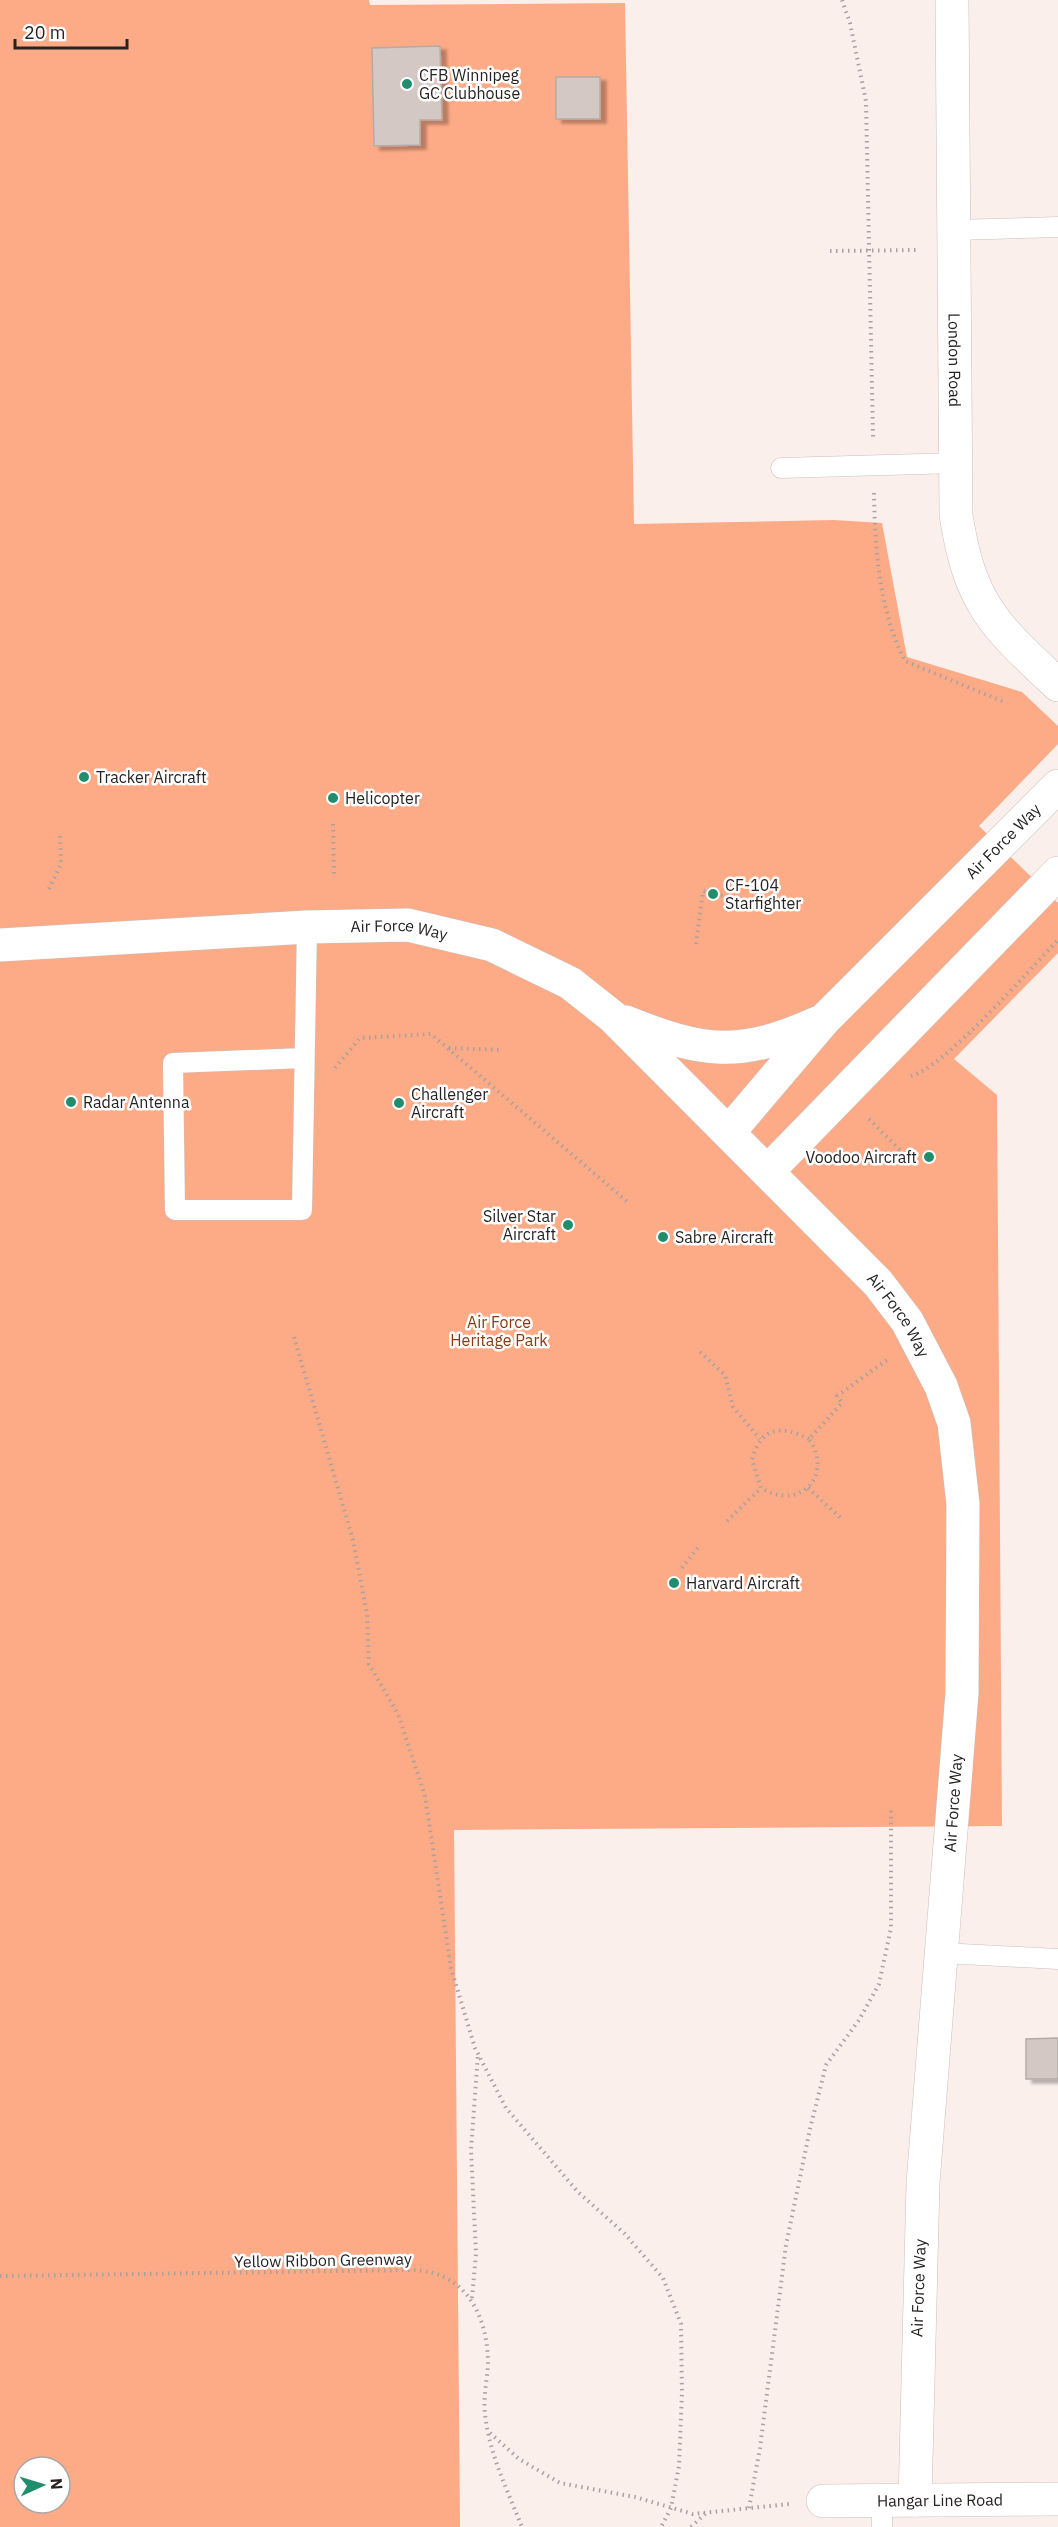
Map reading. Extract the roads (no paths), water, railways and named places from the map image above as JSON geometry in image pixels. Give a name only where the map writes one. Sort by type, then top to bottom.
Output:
[{"type":"street","name":"London Road","points":[[952,0],[956,515],[962,553],[972,586],[989,615],[1012,643],[1058,685]]},
{"type":"street","name":"Air Force Way","points":[[729,1132],[824,1020],[1058,786]]},
{"type":"street","points":[[768,1170],[1058,873]]},
{"type":"street","name":"Air Force Way","points":[[0,945],[307,927],[408,926],[492,945],[570,983],[613,1017],[768,1170],[878,1283],[917,1338],[941,1386],[954,1423],[963,1504],[962,1693],[922,2194],[915,2500]]},
{"type":"street","points":[[613,1017],[672,1041],[703,1047],[769,1043],[824,1020]]},
{"type":"street","name":"Hangar Line Road","points":[[823,2501],[882,2514],[915,2500],[1058,2499]]},
{"type":"lane","points":[[954,240],[1058,227]]},
{"type":"lane","points":[[781,468],[956,463]]},
{"type":"lane","points":[[304,1058],[173,1063],[175,1210],[302,1210],[307,927]]},
{"type":"lane","points":[[942,1953],[1058,1959]]},
{"type":"place","name":"CFB Winnipeg GC Clubhouse","points":[[407,84]]},
{"type":"place","name":"Tracker Aircraft","points":[[84,777]]},
{"type":"place","name":"Helicopter","points":[[333,798]]},
{"type":"place","name":"CF-104 Starfighter","points":[[713,894]]},
{"type":"place","name":"Radar Antenna","points":[[71,1102]]},
{"type":"place","name":"Challenger Aircraft","points":[[399,1103]]},
{"type":"place","name":"Voodoo Aircraft","points":[[929,1157]]},
{"type":"place","name":"Silver Star Aircraft","points":[[568,1225]]},
{"type":"place","name":"Sabre Aircraft","points":[[663,1237]]},
{"type":"place","name":"Harvard Aircraft","points":[[674,1583]]},
{"type":"park label","name":"Air Force Heritage Park","points":[[499,1331]]}]
